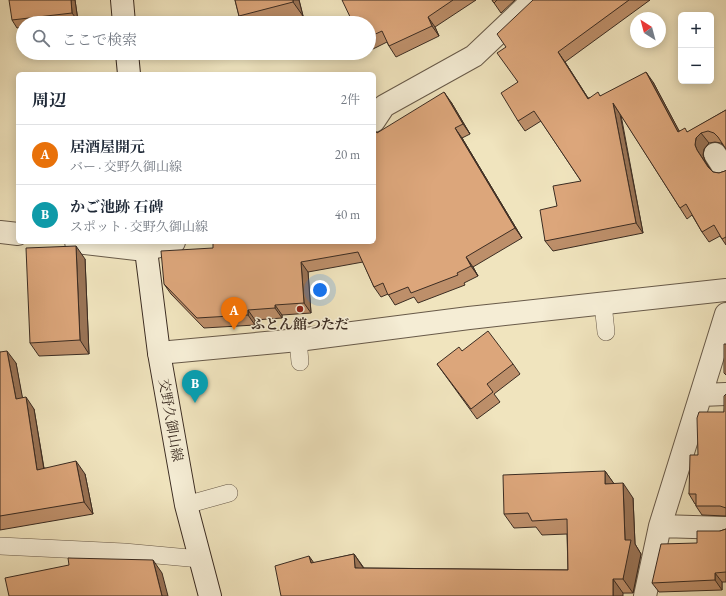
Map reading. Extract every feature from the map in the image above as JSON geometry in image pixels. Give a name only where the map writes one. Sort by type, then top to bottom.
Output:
[{"type":"street","points":[[122,0],[123,16]]},
{"type":"street","points":[[376,118],[384,106],[474,56],[533,0]]},
{"type":"street","points":[[128,60],[129,72]]},
{"type":"street","points":[[0,232],[16,234]]},
{"type":"street","points":[[110,244],[145,246],[160,244]]},
{"type":"street","name":"交野久御山線","points":[[145,246],[159,352],[186,505],[210,596]]},
{"type":"street","points":[[159,352],[298,340],[469,318],[726,290]]},
{"type":"street","points":[[645,596],[660,526],[726,314]]},
{"type":"street","points":[[701,395],[726,394]]},
{"type":"street","points":[[660,526],[726,528]]},
{"type":"lane","points":[[603,304],[606,332]]},
{"type":"lane","points":[[298,340],[300,362]]},
{"type":"lane","points":[[186,505],[229,492]]},
{"type":"lane","points":[[0,546],[124,552],[200,559]]},
{"type":"building","points":[[9,0],[71,0],[72,13],[46,16],[16,16],[16,20],[12,20]]},
{"type":"building","points":[[235,0],[293,0],[293,2],[239,16]]},
{"type":"building","points":[[342,0],[453,0],[428,17],[432,26],[389,46],[382,31],[376,34],[376,16],[350,16]]},
{"type":"building","points":[[533,0],[629,0],[558,52],[588,99],[598,92],[600,96],[646,72],[678,132],[685,128],[687,132],[726,110],[726,149],[714,133],[708,131],[701,133],[696,138],[695,145],[708,167],[713,172],[719,173],[726,170],[726,237],[722,239],[714,225],[702,232],[686,204],[680,208],[613,103],[636,223],[545,241],[540,210],[557,206],[553,186],[581,181],[534,111],[518,121],[501,93],[518,82],[497,53],[506,47],[497,34]]},
{"type":"building","points":[[444,92],[463,124],[455,128],[515,228],[466,257],[471,266],[457,273],[458,275],[411,293],[408,287],[388,295],[383,283],[374,287],[358,252],[301,262],[304,303],[275,305],[275,308],[248,310],[248,315],[197,318],[164,284],[161,251],[213,248],[213,244],[376,244],[376,132],[377,133]]},
{"type":"building","points":[[76,246],[80,340],[30,343],[26,248]]},
{"type":"building","points":[[488,331],[513,364],[487,384],[493,392],[471,409],[437,364],[459,347],[462,351]]},
{"type":"building","points":[[724,344],[726,344],[726,375],[724,373]]},
{"type":"building","points":[[7,351],[16,399],[26,397],[37,470],[76,461],[84,502],[0,516],[0,352]]},
{"type":"building","points":[[726,394],[726,508],[720,506],[696,506],[696,494],[689,494],[690,455],[698,455],[697,418],[699,412],[724,412],[724,396]]},
{"type":"building","points":[[605,471],[605,484],[623,483],[625,540],[631,540],[623,579],[613,579],[613,596],[281,596],[275,566],[309,556],[311,563],[354,554],[355,568],[568,570],[567,519],[532,521],[528,513],[504,514],[503,475]]},
{"type":"building","points":[[726,529],[726,572],[715,573],[715,580],[652,583],[661,544],[697,543],[697,531],[720,531]]},
{"type":"building","points":[[68,558],[153,560],[162,596],[9,596],[5,578],[69,565]]},
{"type":"place","name":"ふとん館つただ","points":[[300,309]]},
{"type":"place","name":"居酒屋開元","points":[[234,330]]},
{"type":"place","name":"かご池跡 石碑","points":[[195,403]]}]
